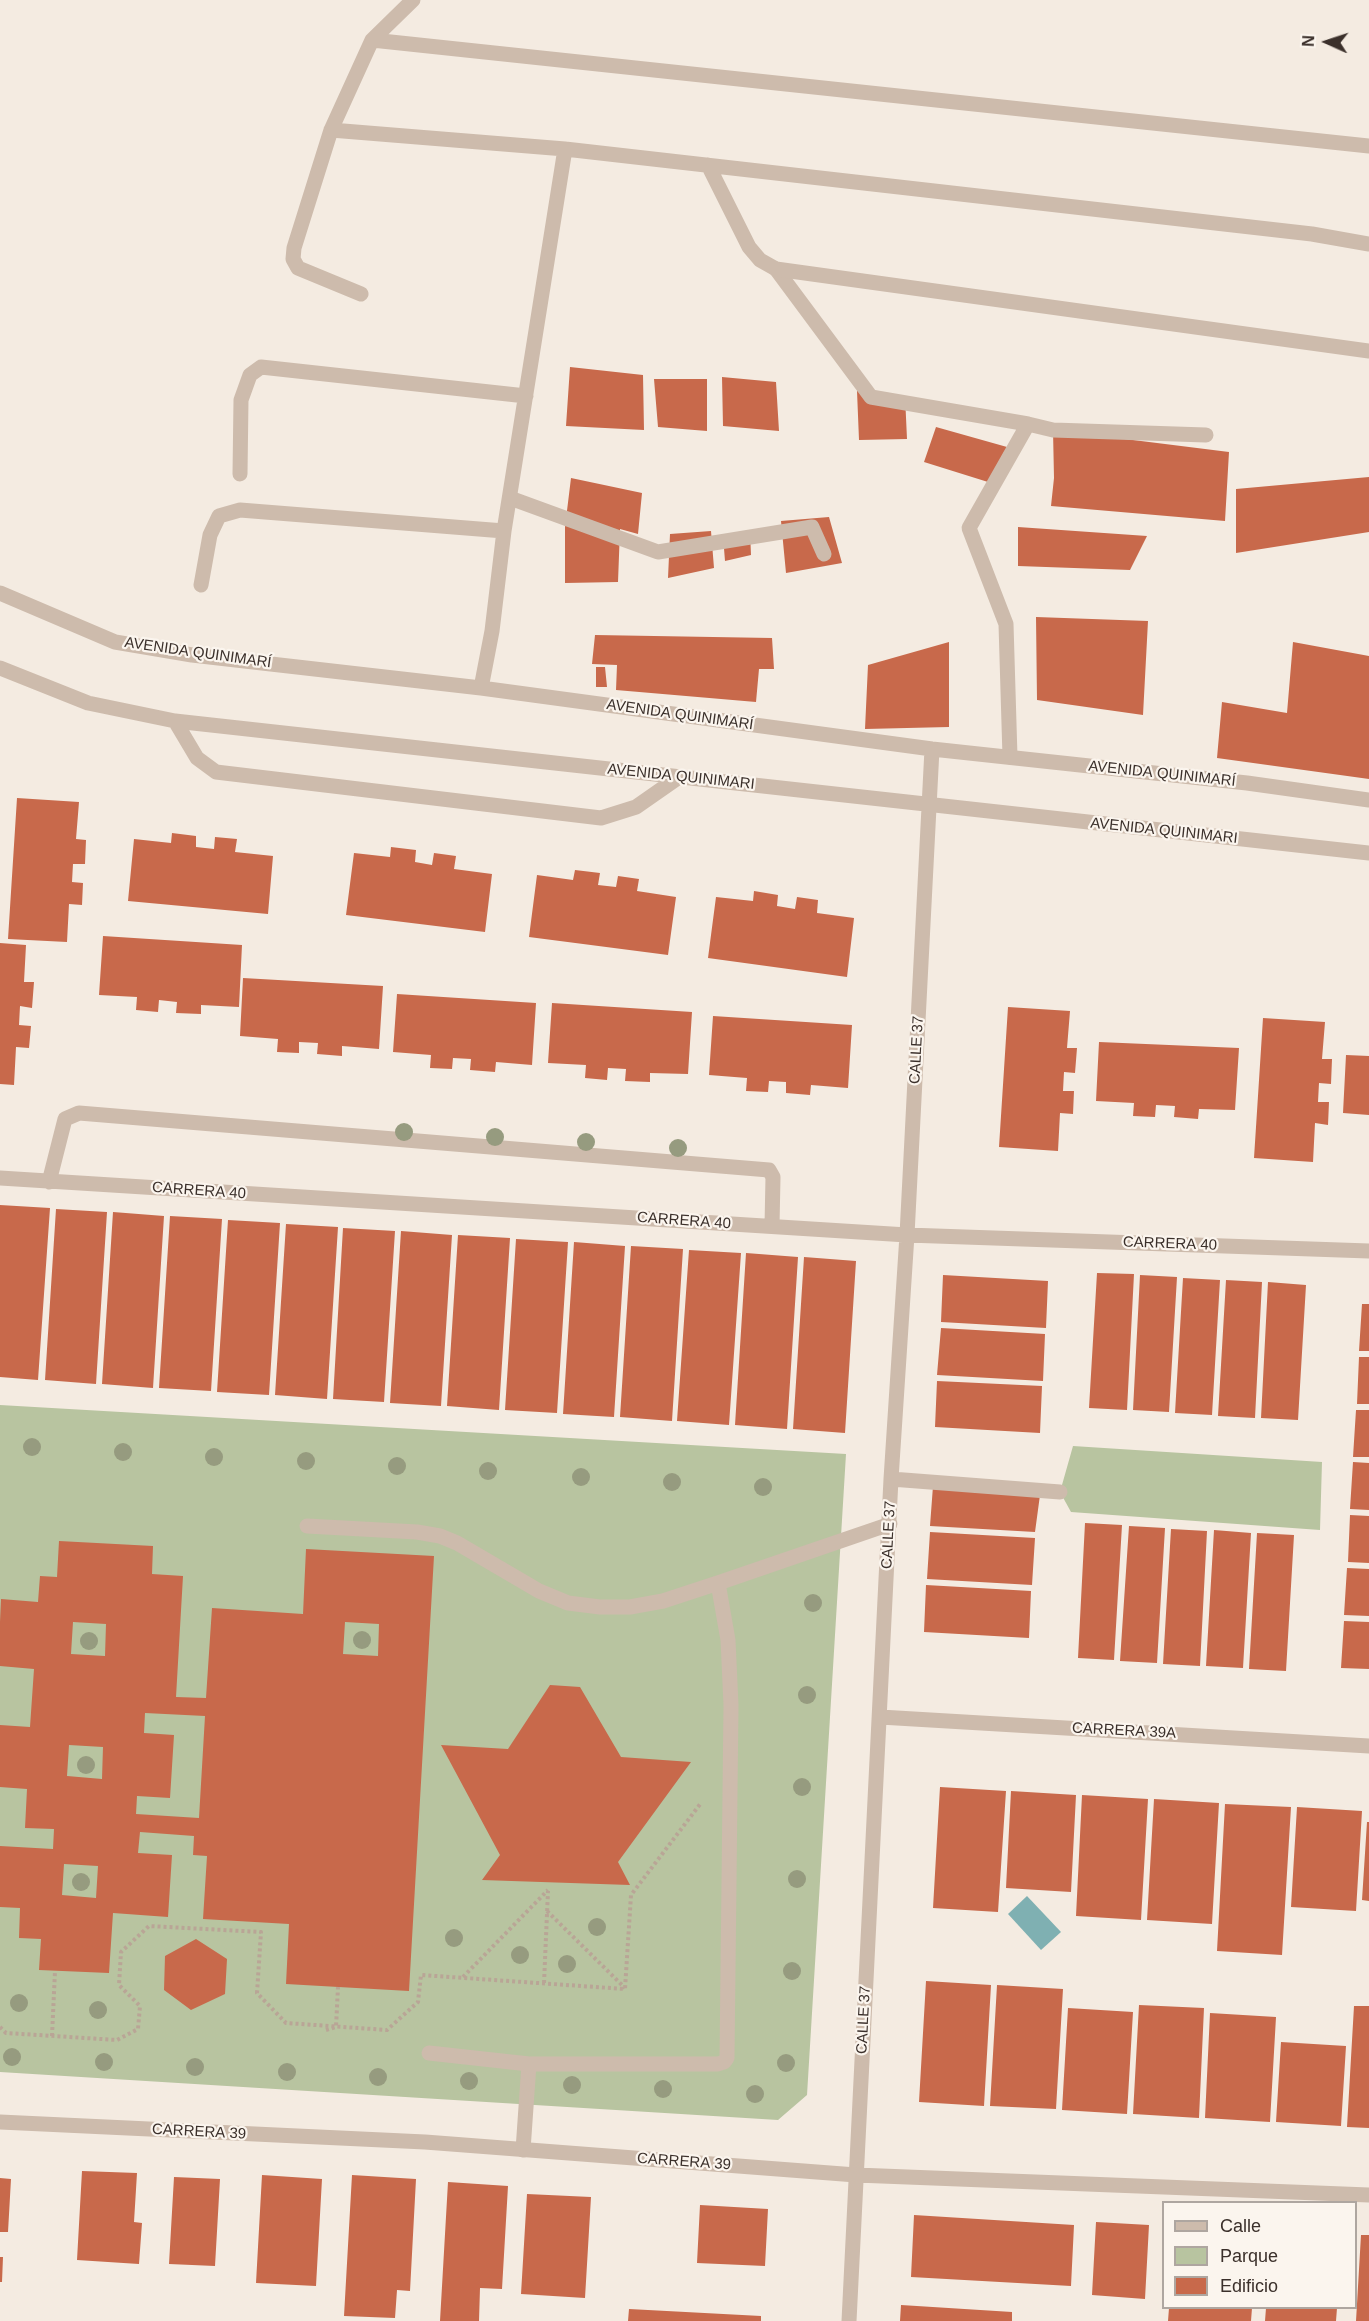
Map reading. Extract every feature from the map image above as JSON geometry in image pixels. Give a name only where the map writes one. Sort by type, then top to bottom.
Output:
[{"type":"street","points":[[361,294],[298,268],[293,259],[294,248],[331,130],[372,40],[413,0]]},
{"type":"street","points":[[372,40],[1369,146]]},
{"type":"street","points":[[331,130],[565,149],[1312,234],[1369,244]]},
{"type":"street","points":[[481,688],[492,631],[504,531],[565,149]]},
{"type":"street","points":[[708,165],[749,247],[760,260],[776,269],[1369,351]]},
{"type":"street","points":[[776,269],[871,397],[1053,430],[1206,435]]},
{"type":"street","points":[[240,474],[241,400],[250,375],[261,367],[526,396]]},
{"type":"street","points":[[1010,758],[1006,624],[969,528],[1028,424]]},
{"type":"street","points":[[510,498],[658,552],[812,527],[824,554]]},
{"type":"street","points":[[201,585],[210,535],[219,516],[240,510],[504,531]]},
{"type":"street","name":"AVENIDA QUINIMARÍ","points":[[0,593],[115,642],[192,655],[481,688],[932,749],[1247,783],[1369,800]]},
{"type":"street","name":"AVENIDA QUINIMARI","points":[[0,668],[88,703],[175,721],[1369,853]]},
{"type":"street","points":[[175,721],[197,758],[216,772],[601,818],[636,807],[679,777]]},
{"type":"street","name":"CALLE 37","points":[[849,2321],[891,1479],[907,1235],[932,749]]},
{"type":"street","points":[[49,1182],[65,1119],[79,1113],[769,1170],[773,1177],[771,1226]]},
{"type":"street","name":"CARRERA 40","points":[[0,1178],[907,1235],[1369,1251]]},
{"type":"street","points":[[891,1479],[1060,1492]]},
{"type":"street","points":[[307,1526],[417,1532],[440,1536],[457,1543],[539,1591],[568,1603],[600,1607],[630,1607],[663,1601],[890,1524]]},
{"type":"street","points":[[429,2053],[529,2064],[718,2064],[727,2058],[731,1705],[728,1640],[718,1583]]},
{"type":"street","name":"CARRERA 39A","points":[[880,1717],[1369,1746]]},
{"type":"street","points":[[524,2150],[529,2064]]},
{"type":"street","name":"CARRERA 39","points":[[0,2122],[425,2142],[856,2175],[1369,2195]]},
{"type":"path","points":[[625,1989],[631,1895],[702,1801]]},
{"type":"path","points":[[462,1977],[548,1890],[543,1983]]},
{"type":"path","points":[[547,1911],[625,1989]]},
{"type":"path","points":[[0,2027],[6,2033],[117,2040],[138,2029],[140,2006],[119,1985],[121,1952],[149,1926],[261,1932],[258,1993],[286,2023],[387,2030],[418,2002],[421,1975],[625,1989]]},
{"type":"path","points":[[52,2036],[55,1971]]},
{"type":"path","points":[[336,2026],[338,1987]]},
{"type":"path","points":[[326,2030],[336,2026]]},
{"type":"green space","points":[[0,1405],[846,1454],[807,2095],[778,2120],[0,2072]]},
{"type":"green space","points":[[1073,1446],[1322,1462],[1320,1530],[1071,1512],[1060,1492]]},
{"type":"water","points":[[1027,1896],[1061,1932],[1041,1950],[1008,1914]]},
{"type":"building","points":[[570,367],[643,375],[644,430],[566,426]]},
{"type":"building","points":[[722,377],[776,382],[779,431],[723,426]]},
{"type":"building","points":[[654,379],[707,379],[707,431],[658,427]]},
{"type":"building","points":[[857,391],[905,396],[907,439],[859,440]]},
{"type":"building","points":[[936,427],[1007,447],[988,482],[924,462]]},
{"type":"building","points":[[1053,430],[1229,452],[1225,521],[1051,506],[1054,478]]},
{"type":"building","points":[[1369,477],[1369,532],[1236,553],[1236,489]]},
{"type":"building","points":[[571,478],[642,493],[638,534],[620,529],[618,582],[565,583],[565,527]]},
{"type":"building","points":[[829,517],[842,563],[786,573],[781,521]]},
{"type":"building","points":[[1018,527],[1147,536],[1130,570],[1018,566]]},
{"type":"building","points":[[711,531],[714,568],[668,578],[670,534]]},
{"type":"building","points":[[750,531],[751,555],[725,561],[723,536]]},
{"type":"building","points":[[1036,617],[1148,621],[1143,715],[1037,700]]},
{"type":"building","points":[[595,635],[772,638],[774,669],[759,669],[756,702],[616,690],[617,665],[592,664]]},
{"type":"building","points":[[949,642],[949,727],[865,729],[868,665]]},
{"type":"building","points":[[1293,642],[1369,656],[1369,779],[1217,758],[1222,702],[1287,713]]},
{"type":"building","points":[[596,667],[605,667],[607,687],[596,687]]},
{"type":"building","points":[[17,798],[79,802],[76,839],[86,840],[85,864],[73,864],[72,882],[83,883],[82,905],[69,904],[67,942],[8,939]]},
{"type":"building","points":[[172,833],[196,836],[196,847],[214,849],[215,837],[237,839],[235,852],[273,856],[268,914],[128,901],[134,839],[171,843]]},
{"type":"building","points":[[391,847],[416,850],[415,862],[432,865],[434,853],[456,856],[454,869],[492,874],[485,932],[346,915],[354,853],[390,857]]},
{"type":"building","points":[[575,870],[600,873],[598,885],[616,887],[618,876],[639,879],[637,891],[676,897],[668,955],[529,937],[537,875],[573,880]]},
{"type":"building","points":[[754,891],[778,895],[777,906],[795,909],[797,897],[818,900],[817,913],[854,918],[847,977],[708,958],[716,897],[753,901]]},
{"type":"building","points":[[103,936],[242,945],[239,1007],[201,1005],[201,1014],[176,1013],[177,1002],[159,1000],[158,1012],[136,1010],[137,997],[99,995]]},
{"type":"building","points":[[0,943],[26,945],[24,982],[34,982],[32,1008],[20,1006],[19,1025],[31,1026],[29,1048],[16,1047],[14,1085],[0,1084]]},
{"type":"building","points":[[243,978],[383,986],[379,1049],[342,1046],[342,1056],[317,1054],[318,1043],[299,1042],[299,1053],[277,1052],[278,1039],[240,1036]]},
{"type":"building","points":[[397,994],[536,1003],[532,1065],[496,1062],[495,1072],[470,1070],[471,1059],[453,1058],[452,1069],[430,1068],[431,1055],[393,1052]]},
{"type":"building","points":[[552,1003],[692,1012],[688,1074],[650,1073],[650,1082],[625,1081],[626,1069],[608,1068],[607,1080],[585,1078],[586,1065],[548,1063]]},
{"type":"building","points":[[1008,1007],[1070,1011],[1067,1048],[1077,1048],[1075,1073],[1064,1072],[1063,1091],[1074,1091],[1073,1114],[1060,1113],[1058,1151],[999,1147]]},
{"type":"building","points":[[713,1016],[852,1025],[848,1088],[811,1085],[810,1095],[786,1093],[786,1082],[769,1081],[768,1092],[746,1091],[747,1078],[709,1075]]},
{"type":"building","points":[[1263,1018],[1325,1022],[1322,1059],[1332,1059],[1331,1084],[1319,1083],[1318,1102],[1329,1102],[1328,1125],[1315,1123],[1313,1162],[1254,1158]]},
{"type":"building","points":[[1099,1042],[1239,1048],[1235,1110],[1199,1109],[1198,1119],[1174,1117],[1175,1106],[1156,1105],[1155,1117],[1133,1116],[1134,1103],[1096,1101]]},
{"type":"building","points":[[1346,1055],[1369,1056],[1369,1115],[1343,1113]]},
{"type":"building","points":[[0,1205],[50,1208],[38,1380],[0,1377]]},
{"type":"building","points":[[56,1209],[107,1212],[96,1384],[45,1380]]},
{"type":"building","points":[[113,1212],[164,1216],[153,1388],[102,1384]]},
{"type":"building","points":[[170,1216],[222,1219],[211,1391],[159,1388]]},
{"type":"building","points":[[228,1220],[280,1223],[269,1395],[217,1392]]},
{"type":"building","points":[[286,1224],[338,1227],[327,1399],[275,1395]]},
{"type":"building","points":[[343,1228],[395,1231],[384,1402],[333,1399]]},
{"type":"building","points":[[401,1231],[452,1235],[441,1406],[390,1403]]},
{"type":"building","points":[[458,1235],[510,1238],[499,1410],[447,1406]]},
{"type":"building","points":[[516,1239],[568,1242],[557,1413],[505,1410]]},
{"type":"building","points":[[574,1242],[625,1246],[614,1417],[563,1414]]},
{"type":"building","points":[[631,1246],[683,1249],[672,1421],[620,1417]]},
{"type":"building","points":[[689,1250],[741,1253],[729,1425],[677,1421]]},
{"type":"building","points":[[746,1253],[798,1257],[787,1429],[735,1425]]},
{"type":"building","points":[[804,1257],[856,1261],[845,1433],[793,1429]]},
{"type":"building","points":[[1097,1273],[1134,1274],[1127,1410],[1089,1408]]},
{"type":"building","points":[[943,1275],[1048,1281],[1046,1328],[941,1322]]},
{"type":"building","points":[[1140,1275],[1177,1277],[1169,1412],[1133,1410]]},
{"type":"building","points":[[1183,1278],[1220,1280],[1212,1415],[1175,1413]]},
{"type":"building","points":[[1226,1280],[1262,1282],[1255,1418],[1218,1416]]},
{"type":"building","points":[[1268,1282],[1306,1285],[1298,1420],[1261,1418]]},
{"type":"building","points":[[1362,1304],[1369,1304],[1369,1351],[1359,1351]]},
{"type":"building","points":[[941,1328],[1045,1334],[1043,1381],[937,1375]]},
{"type":"building","points":[[1359,1357],[1369,1357],[1369,1404],[1357,1404]]},
{"type":"building","points":[[937,1381],[1042,1386],[1040,1433],[935,1427]]},
{"type":"building","points":[[1356,1410],[1369,1410],[1369,1457],[1353,1457]]},
{"type":"building","points":[[1353,1462],[1369,1463],[1369,1510],[1350,1509]]},
{"type":"building","points":[[933,1486],[1040,1495],[1035,1532],[930,1526]]},
{"type":"building","points":[[1350,1515],[1369,1516],[1369,1563],[1348,1562]]},
{"type":"building","points":[[1085,1523],[1122,1525],[1114,1660],[1078,1658]]},
{"type":"building","points":[[1129,1526],[1165,1528],[1157,1663],[1120,1661]]},
{"type":"building","points":[[1171,1529],[1207,1531],[1200,1666],[1163,1664]]},
{"type":"building","points":[[1214,1530],[1251,1533],[1243,1668],[1206,1666]]},
{"type":"building","points":[[930,1532],[1035,1538],[1032,1585],[927,1579]]},
{"type":"building","points":[[1257,1533],[1294,1535],[1286,1671],[1249,1669]]},
{"type":"building","points":[[59,1541],[153,1546],[152,1574],[183,1576],[176,1697],[206,1698],[212,1608],[303,1614],[306,1549],[434,1556],[409,1991],[286,1984],[289,1924],[203,1919],[207,1856],[193,1855],[194,1836],[140,1832],[138,1853],[172,1855],[168,1917],[113,1913],[109,1973],[39,1970],[41,1939],[19,1938],[20,1908],[0,1907],[0,1846],[53,1849],[54,1829],[25,1828],[27,1789],[0,1787],[0,1725],[30,1727],[34,1669],[0,1666],[1,1599],[38,1602],[40,1576],[57,1577]],"holes":[[[73,1622],[106,1624],[105,1656],[71,1654]],[[345,1622],[379,1624],[378,1656],[343,1654]],[[145,1713],[205,1716],[199,1818],[136,1814],[137,1796],[170,1798],[174,1735],[144,1733]],[[69,1745],[103,1747],[102,1779],[67,1776]],[[64,1864],[98,1866],[96,1898],[62,1895]]]},
{"type":"building","points":[[1347,1568],[1369,1569],[1369,1616],[1344,1615]]},
{"type":"building","points":[[926,1585],[1031,1591],[1029,1638],[924,1632]]},
{"type":"building","points":[[1344,1621],[1369,1622],[1369,1669],[1341,1668]]},
{"type":"building","points":[[550,1685],[580,1687],[621,1757],[691,1762],[618,1862],[630,1885],[482,1880],[500,1855],[441,1745],[508,1749]]},
{"type":"building","points":[[940,1787],[1006,1791],[998,1912],[933,1908]]},
{"type":"building","points":[[1011,1791],[1076,1795],[1071,1892],[1006,1888]]},
{"type":"building","points":[[1082,1795],[1148,1799],[1141,1920],[1076,1916]]},
{"type":"building","points":[[1154,1799],[1219,1803],[1212,1924],[1147,1920]]},
{"type":"building","points":[[1225,1804],[1291,1807],[1282,1955],[1217,1951]]},
{"type":"building","points":[[1297,1807],[1362,1811],[1356,1911],[1291,1907]]},
{"type":"building","points":[[1367,1822],[1369,1822],[1369,1901],[1362,1900]]},
{"type":"building","points":[[196,1939],[227,1959],[225,1994],[191,2010],[164,1990],[165,1956]]},
{"type":"building","points":[[926,1981],[991,1985],[984,2106],[919,2102]]},
{"type":"building","points":[[997,1985],[1063,1989],[1056,2109],[990,2106]]},
{"type":"building","points":[[1139,2005],[1204,2008],[1199,2118],[1133,2114]]},
{"type":"building","points":[[1354,2006],[1369,2006],[1369,2128],[1347,2127]]},
{"type":"building","points":[[1068,2008],[1133,2012],[1127,2114],[1062,2110]]},
{"type":"building","points":[[1210,2013],[1276,2017],[1270,2122],[1205,2118]]},
{"type":"building","points":[[1281,2042],[1346,2046],[1341,2126],[1276,2122]]},
{"type":"building","points":[[82,2171],[137,2173],[134,2222],[142,2223],[139,2264],[77,2260]]},
{"type":"building","points":[[262,2175],[322,2179],[316,2286],[256,2283]]},
{"type":"building","points":[[352,2175],[416,2179],[410,2291],[397,2290],[395,2318],[344,2316]]},
{"type":"building","points":[[174,2177],[220,2179],[215,2266],[169,2264]]},
{"type":"building","points":[[0,2178],[11,2179],[8,2232],[0,2232]]},
{"type":"building","points":[[448,2182],[508,2186],[502,2289],[480,2288],[479,2321],[440,2321]]},
{"type":"building","points":[[527,2194],[591,2197],[585,2298],[521,2294]]},
{"type":"building","points":[[700,2205],[768,2209],[765,2266],[697,2263]]},
{"type":"building","points":[[914,2215],[1074,2225],[1071,2286],[911,2277]]},
{"type":"building","points":[[1096,2222],[1149,2225],[1145,2299],[1092,2295]]},
{"type":"building","points":[[1361,2235],[1369,2235],[1369,2321],[1356,2321]]},
{"type":"building","points":[[0,2257],[3,2257],[2,2282],[0,2282]]},
{"type":"building","points":[[901,2305],[1012,2312],[1012,2321],[900,2321]]},
{"type":"building","points":[[629,2309],[761,2316],[761,2321],[628,2321]]},
{"type":"building","points":[[1169,2309],[1252,2309],[1251,2321],[1168,2321]]},
{"type":"building","points":[[1266,2309],[1337,2309],[1336,2321],[1265,2321]]}]
